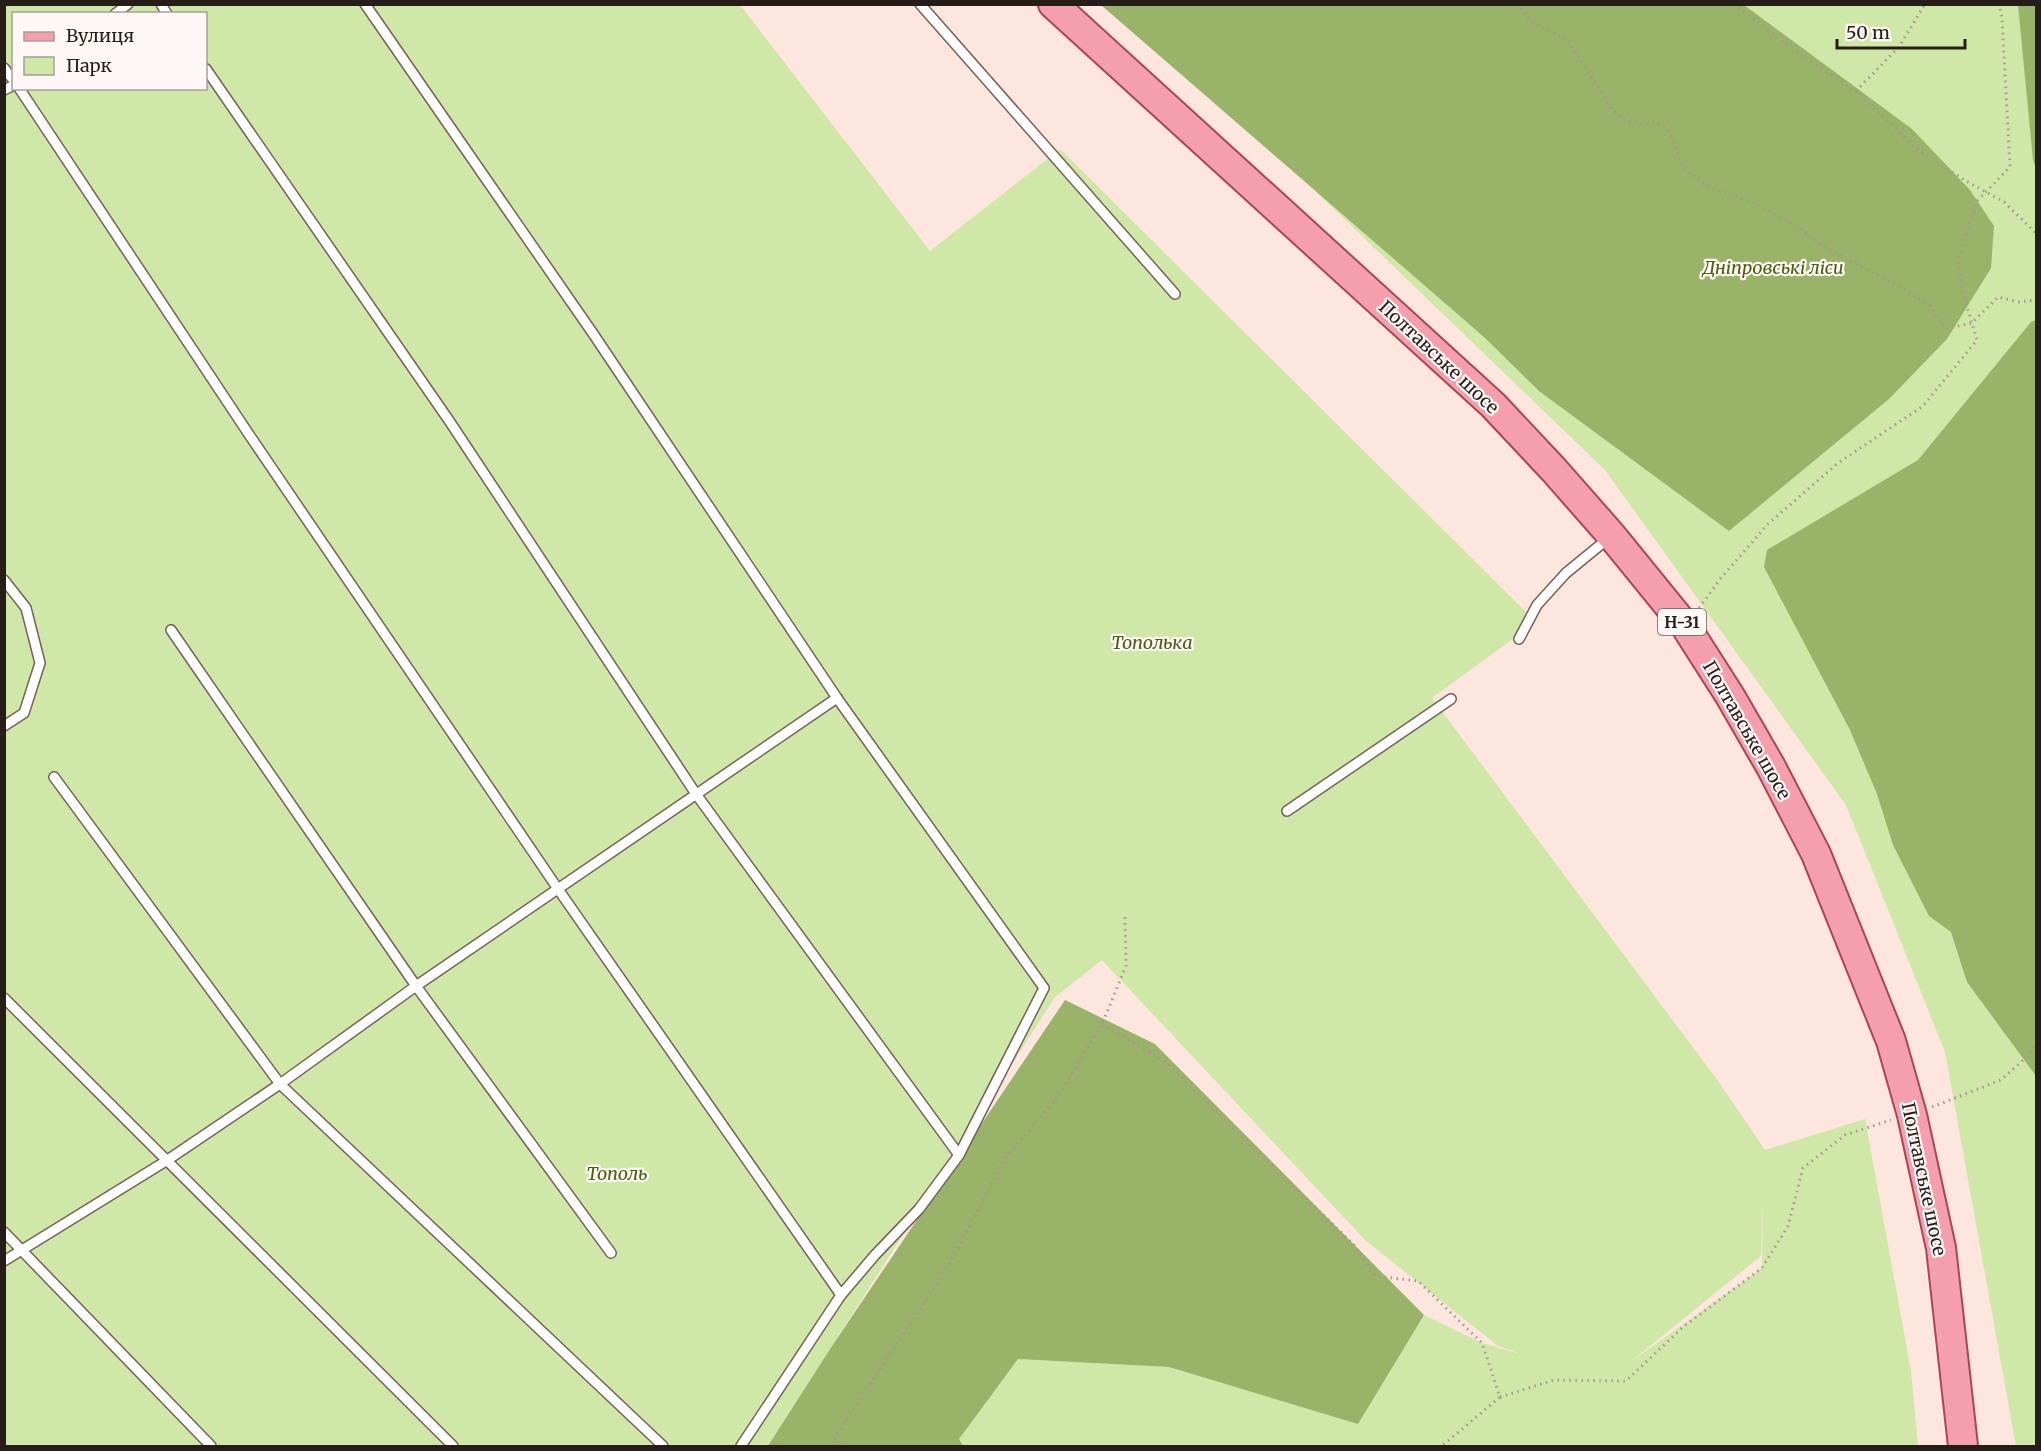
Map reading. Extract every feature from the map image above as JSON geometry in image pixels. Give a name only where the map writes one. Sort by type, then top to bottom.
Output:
[{"type":"main road","name":"Полтавське шосе","points":[[1053,4],[1493,405],[1612,536],[1686,627],[1730,696],[1771,767],[1816,854],[1891,1041],[1912,1115],[1941,1248],[1963,1446]]},
{"type":"lane","points":[[365,4],[594,335],[837,698],[1044,988],[958,1155],[920,1209],[875,1255],[841,1295],[741,1446]]},
{"type":"lane","points":[[920,4],[1175,294]]},
{"type":"lane","points":[[207,70],[450,422],[696,794],[958,1155]]},
{"type":"lane","points":[[20,90],[248,433],[558,889],[841,1295]]},
{"type":"lane","points":[[1519,639],[1537,605],[1558,581],[1612,536]]},
{"type":"lane","points":[[4,580],[26,608],[40,663],[24,713],[4,726]]},
{"type":"lane","points":[[171,630],[416,986],[611,1253]]},
{"type":"lane","points":[[4,1261],[166,1161],[280,1084],[416,986],[837,698]]},
{"type":"lane","points":[[1287,811],[1451,699]]},
{"type":"lane","points":[[54,777],[280,1084],[663,1446]]},
{"type":"lane","points":[[4,998],[453,1446]]},
{"type":"lane","points":[[4,1232],[23,1249],[211,1446]]},
{"type":"path","points":[[1516,4],[1531,22],[1568,40],[1613,111],[1629,122],[1643,124],[1653,122],[1667,128],[1675,143],[1681,166],[1705,185],[1754,203],[1792,224],[1834,253],[1903,288],[1930,306],[1945,329],[1972,323],[1998,297],[2018,302],[2037,300]]},
{"type":"path","points":[[1734,4],[1796,51],[1857,91],[1916,148],[2004,202],[2037,233]]},
{"type":"path","points":[[1857,91],[1899,47],[1925,4]]},
{"type":"path","points":[[1686,627],[1721,578],[1768,524],[1838,464],[1923,406],[1977,340],[1963,293],[1958,259],[1977,201],[2010,166],[2002,18],[1999,4]]},
{"type":"path","points":[[835,1446],[836,1435],[949,1265],[1004,1160],[1058,1096],[1102,1024],[1126,966],[1125,917]]},
{"type":"path","points":[[1102,1024],[1166,1062],[1354,1245],[1375,1276],[1418,1281],[1482,1343],[1500,1397]]},
{"type":"path","points":[[1442,1446],[1500,1397],[1554,1380],[1626,1381],[1683,1327],[1762,1268],[1788,1226],[1803,1168],[1845,1135],[1912,1115],[2001,1080],[2037,1045]]},
{"type":"green space","points":[[4,5],[740,5],[930,251],[1060,149],[1536,622],[1432,698],[1718,1081],[1765,1150],[1865,1119],[1911,1371],[1918,1446],[963,1446],[958,1440],[1018,1359],[1169,1367],[1358,1423],[1424,1315],[1482,1343],[1527,1356],[1498,1346],[1366,1241],[1102,960],[1055,997],[768,1446],[5,1446]],"holes":[[[1763,1202],[1762,1268],[1629,1363],[1761,1256]]]},
{"type":"green space","points":[[1101,5],[1744,5],[1912,129],[1970,190],[1994,226],[1991,268],[1947,339],[1889,399],[1729,531],[1539,391],[1484,337]]},
{"type":"green space","name":"Дніпровські ліси","points":[[1117,5],[2036,5],[2036,1446],[2016,1446],[1945,1052],[1846,805],[1605,470],[1251,129]]},
{"type":"green space","points":[[2018,5],[2036,5],[2036,169],[2033,160]]},
{"type":"green space","points":[[2036,320],[2036,1076],[1967,982],[1951,932],[1929,916],[1893,845],[1877,794],[1850,730],[1764,567],[1767,550],[1918,460],[2031,322]]},
{"type":"green space","points":[[1065,1000],[1155,1044],[1424,1315],[1358,1424],[1169,1367],[1018,1359],[959,1439],[963,1446],[768,1446],[830,1349]]},
{"type":"park label","name":"Тополька","points":[[1152,642]]},
{"type":"park label","name":"Тополь","points":[[617,1173]]}]
